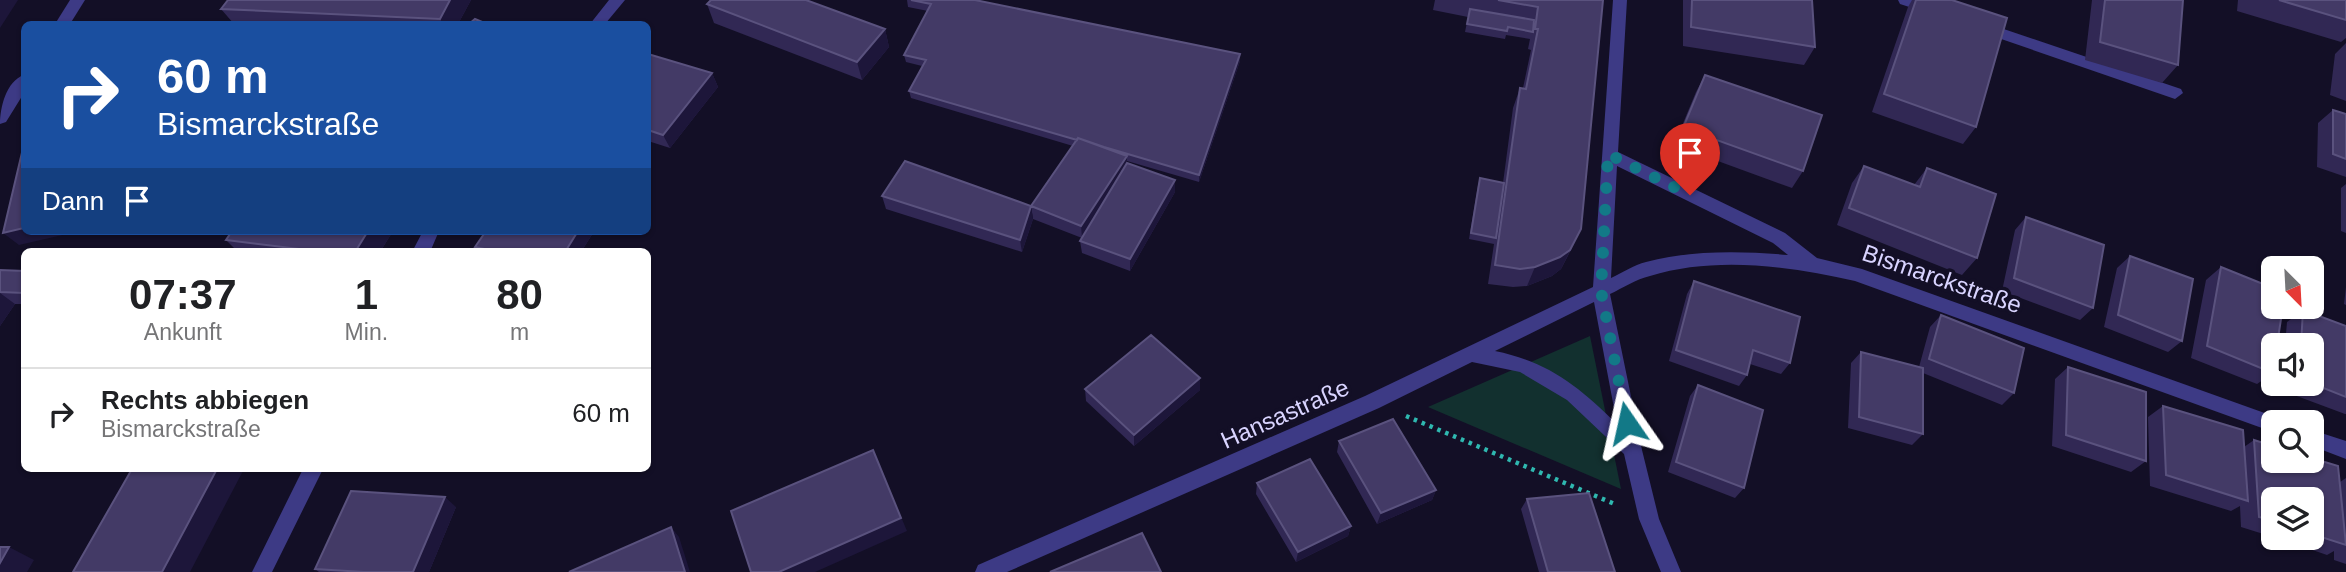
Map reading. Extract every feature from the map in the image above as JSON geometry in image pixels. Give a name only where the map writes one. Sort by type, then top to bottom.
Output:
[{"type":"street","points":[[64,21],[78,0]]},
{"type":"street","points":[[600,21],[618,0]]},
{"type":"street","points":[[1620,0],[1601,291],[1632,450],[1649,519],[1671,572]]},
{"type":"street","points":[[1905,0],[1943,13]]},
{"type":"street","points":[[1969,22],[2175,93]]},
{"type":"street","points":[[0,118],[21,86]]},
{"type":"street","name":"Bismarckstraße","points":[[1608,154],[1779,238],[1812,264],[1868,278],[2261,420]]},
{"type":"street","name":"Hansastraße","points":[[985,572],[1373,402],[1646,269],[1737,258],[1812,264]]},
{"type":"street","points":[[1472,354],[1524,365],[1574,394],[1632,450]]},
{"type":"street","points":[[2324,442],[2346,450]]},
{"type":"street","points":[[262,572],[312,472]]},
{"type":"path","points":[[1373,402],[1649,519]]},
{"type":"green space","points":[[1590,336],[1621,489],[1428,407]]},
{"type":"building","points":[[228,0],[450,0],[440,19],[221,9]]},
{"type":"building","points":[[711,0],[806,0],[885,29],[857,62],[707,4]]},
{"type":"building","points":[[911,0],[975,0],[1240,54],[1199,175],[909,91],[926,60],[904,55],[931,4]]},
{"type":"building","points":[[1498,0],[1603,0],[1581,229],[1570,250],[1560,257],[1535,267],[1520,269],[1495,265],[1520,88],[1526,89],[1538,29],[1535,29],[1538,7]]},
{"type":"building","points":[[1692,0],[1812,0],[1815,47],[1691,27]]},
{"type":"building","points":[[1916,0],[1952,0],[2007,18],[1976,127],[1884,94]]},
{"type":"building","points":[[2105,0],[2183,0],[2178,65],[2100,42]]},
{"type":"building","points":[[2279,0],[2346,0],[2346,20]]},
{"type":"building","points":[[1470,9],[1534,20],[1533,32],[1508,27],[1507,31],[1467,24]]},
{"type":"building","points":[[651,55],[712,73],[663,135],[651,131]]},
{"type":"building","points":[[1705,75],[1822,115],[1803,171],[1683,128]]},
{"type":"building","points":[[2333,110],[2346,114],[2346,159],[2333,154]]},
{"type":"building","points":[[1078,138],[1127,156],[1081,226],[1031,206]]},
{"type":"building","points":[[21,157],[21,229],[3,233]]},
{"type":"building","points":[[905,161],[1031,206],[1020,240],[882,196]]},
{"type":"building","points":[[1127,163],[1175,180],[1130,259],[1080,241]]},
{"type":"building","points":[[1864,166],[1920,187],[1927,168],[1996,194],[1977,258],[1849,208]]},
{"type":"building","points":[[1480,178],[1504,183],[1496,238],[1471,233]]},
{"type":"building","points":[[2026,217],[2104,245],[2093,308],[2014,278]]},
{"type":"building","points":[[229,235],[366,235],[357,248],[291,248],[226,240]]},
{"type":"building","points":[[483,235],[576,235],[567,248],[475,247]]},
{"type":"building","points":[[2130,256],[2193,279],[2182,341],[2118,315]]},
{"type":"building","points":[[2221,267],[2261,283],[2261,319],[2281,319],[2279,333],[2261,333],[2261,368],[2207,346]]},
{"type":"building","points":[[0,270],[21,271],[21,293],[0,292]]},
{"type":"building","points":[[1694,281],[1800,317],[1790,363],[1753,350],[1747,375],[1676,350]]},
{"type":"building","points":[[1941,315],[2024,348],[2014,393],[1929,359]]},
{"type":"building","points":[[2324,318],[2346,326],[2346,397],[2324,388],[2324,333],[2302,333],[2302,319]]},
{"type":"building","points":[[1151,335],[1200,378],[1134,435],[1085,389]]},
{"type":"building","points":[[1861,352],[1923,368],[1923,434],[1859,417]]},
{"type":"building","points":[[2068,367],[2146,392],[2146,461],[2066,435]]},
{"type":"building","points":[[1698,385],[1763,410],[1744,488],[1676,462]]},
{"type":"building","points":[[2163,406],[2243,430],[2248,501],[2166,475]]},
{"type":"building","points":[[1393,419],[1436,490],[1381,513],[1339,441]]},
{"type":"building","points":[[2254,440],[2261,442],[2261,473],[2324,473],[2324,462],[2338,466],[2346,545],[2324,538],[2324,487],[2261,487],[2259,517]]},
{"type":"building","points":[[873,450],[901,518],[779,572],[751,572],[731,511]]},
{"type":"building","points":[[1310,459],[1351,526],[1298,552],[1257,483]]},
{"type":"building","points":[[130,472],[215,472],[162,572],[73,572]]},
{"type":"building","points":[[351,491],[445,497],[413,572],[315,569]]},
{"type":"building","points":[[1589,493],[1615,572],[1548,572],[1527,499]]},
{"type":"building","points":[[671,527],[685,572],[569,572]]},
{"type":"building","points":[[1142,533],[1161,572],[1050,572]]},
{"type":"building","points":[[0,547],[9,547],[0,563]]},
{"type":"route","points":[[1627,423],[1601,291],[1608,154],[1690,195]]}]
